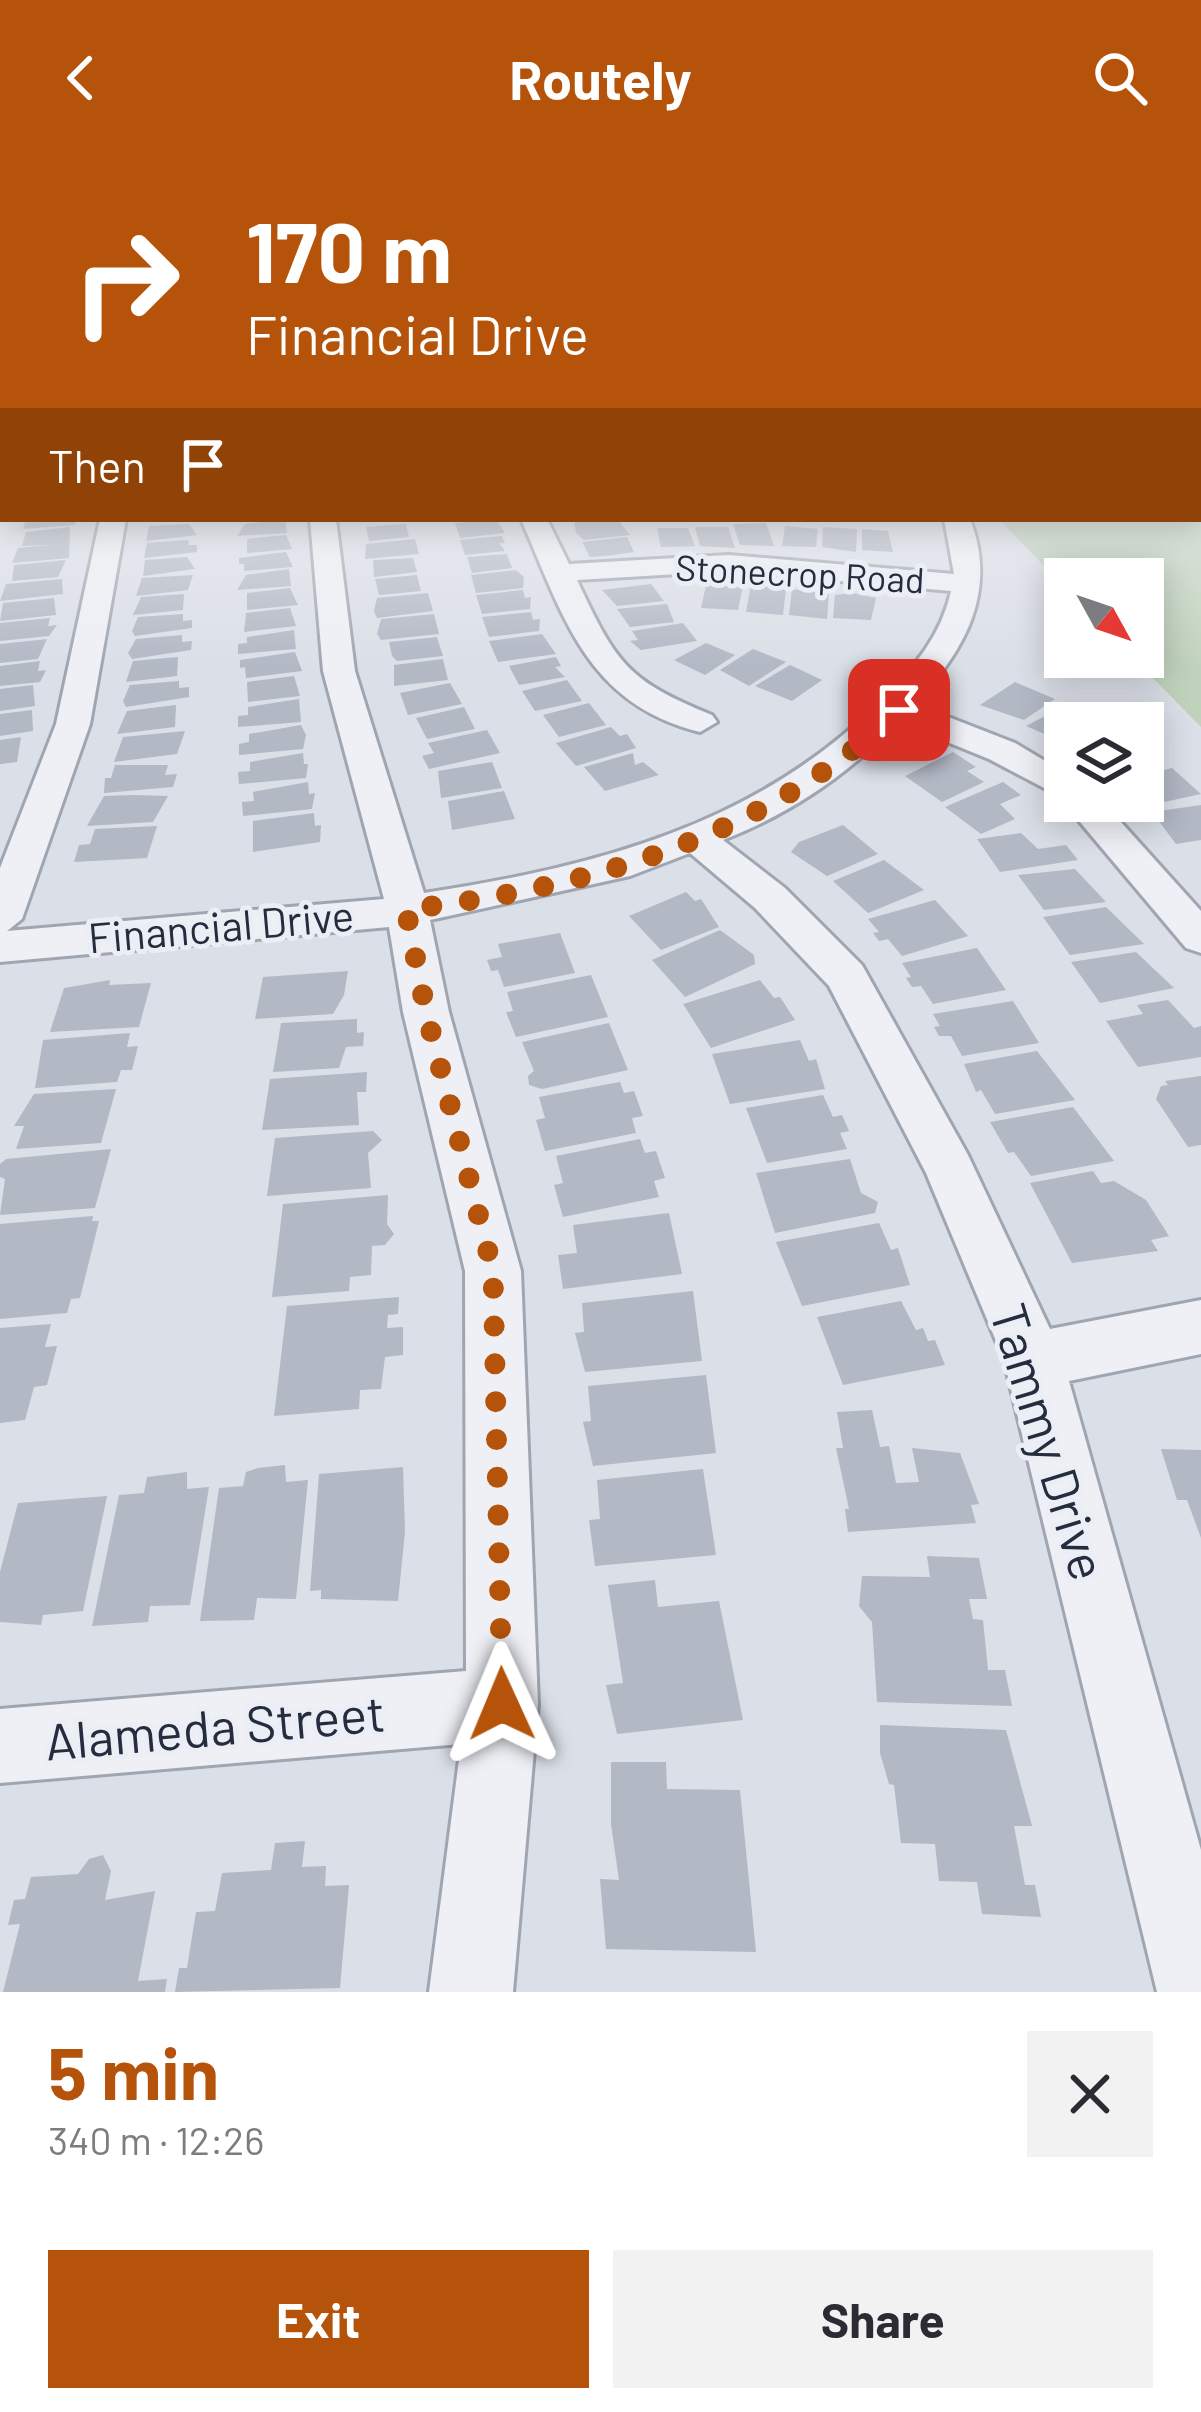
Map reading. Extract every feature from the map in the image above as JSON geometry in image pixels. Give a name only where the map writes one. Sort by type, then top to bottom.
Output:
[{"type":"street","points":[[2,940],[73,724],[112,522]]},
{"type":"street","points":[[323,522],[339,671],[404,896],[426,1012],[493,1271],[502,1704],[471,1992]]},
{"type":"street","points":[[535,522],[593,649],[640,697],[700,722]]},
{"type":"street","name":"Financial Drive","points":[[2,940],[404,896],[567,884],[696,838],[842,758],[899,710],[951,638],[953,582],[932,522]]},
{"type":"street","name":"Financial Drive","points":[[404,896],[639,833],[783,766],[856,712],[896,670],[970,548],[958,522]]},
{"type":"street","name":"Stonecrop Road","points":[[558,573],[729,563],[953,582]]},
{"type":"street","points":[[899,710],[1002,751],[1044,776]]},
{"type":"street","points":[[1100,822],[1201,938]]},
{"type":"street","name":"Tammy Drive","points":[[696,838],[770,898],[846,976],[950,1170],[1034,1360],[1198,1992]]},
{"type":"street","points":[[1034,1360],[1201,1327]]},
{"type":"street","name":"Alameda Street","points":[[0,1746],[502,1704]]},
{"type":"green space","points":[[1002,522],[1201,522],[1201,727],[1153,678],[1164,678],[1164,558],[1044,558],[1044,566]]},
{"type":"building","points":[[25,522],[76,522],[75,525],[23,529]]},
{"type":"building","points":[[285,522],[287,533],[237,536],[245,524]]},
{"type":"building","points":[[498,522],[505,533],[460,538],[455,523]]},
{"type":"building","points":[[574,522],[619,522],[630,535],[584,540],[576,533]]},
{"type":"building","points":[[766,523],[774,546],[740,545],[733,524]]},
{"type":"building","points":[[189,524],[197,535],[146,541],[149,526]]},
{"type":"building","points":[[406,524],[409,537],[369,541],[366,527]]},
{"type":"building","points":[[785,526],[818,529],[816,547],[782,546]]},
{"type":"building","points":[[70,527],[69,558],[12,563],[18,548],[52,545],[22,546],[26,532]]},
{"type":"building","points":[[695,527],[728,527],[735,548],[700,546]]},
{"type":"building","points":[[823,527],[857,529],[856,552],[822,547]]},
{"type":"building","points":[[657,528],[688,528],[695,546],[661,547]]},
{"type":"building","points":[[862,529],[888,531],[893,552],[862,550]]},
{"type":"building","points":[[286,535],[292,549],[247,553],[247,539]]},
{"type":"building","points":[[502,536],[505,543],[499,543],[505,551],[465,555],[460,540]]},
{"type":"building","points":[[627,537],[634,552],[606,556],[590,557],[582,542]]},
{"type":"building","points":[[415,539],[419,554],[365,559],[366,544]]},
{"type":"building","points":[[189,540],[188,545],[197,545],[197,552],[144,558],[147,543]]},
{"type":"building","points":[[286,552],[293,567],[244,571],[244,564],[239,564],[239,558]]},
{"type":"building","points":[[507,554],[512,568],[472,573],[467,557]]},
{"type":"building","points":[[187,557],[195,569],[143,576],[145,560]]},
{"type":"building","points":[[413,558],[417,572],[374,577],[373,560]]},
{"type":"building","points":[[66,560],[58,577],[12,581],[14,565]]},
{"type":"building","points":[[289,569],[291,586],[237,590],[246,575]]},
{"type":"building","points":[[516,570],[524,577],[523,588],[476,593],[471,575]]},
{"type":"building","points":[[193,575],[188,590],[136,596],[142,578]]},
{"type":"building","points":[[417,575],[421,591],[379,595],[375,579]]},
{"type":"building","points":[[62,579],[63,594],[0,601],[6,584]]},
{"type":"building","points":[[707,581],[743,586],[738,610],[701,608]]},
{"type":"building","points":[[651,584],[664,601],[617,606],[602,590]]},
{"type":"building","points":[[751,584],[786,589],[783,615],[746,612]]},
{"type":"building","points":[[290,588],[298,605],[247,610],[247,593]]},
{"type":"building","points":[[792,589],[829,594],[827,619],[789,615]]},
{"type":"building","points":[[523,590],[525,598],[531,597],[530,609],[482,614],[476,595]]},
{"type":"building","points":[[428,593],[433,611],[377,618],[374,611],[377,598]]},
{"type":"building","points":[[184,594],[183,610],[133,615],[141,597]]},
{"type":"building","points":[[835,595],[876,598],[871,620],[833,618]]},
{"type":"building","points":[[54,598],[56,615],[0,621],[3,603]]},
{"type":"building","points":[[667,604],[674,622],[630,627],[617,609]]},
{"type":"building","points":[[290,608],[296,626],[244,632],[246,613]]},
{"type":"building","points":[[531,612],[533,620],[540,619],[539,631],[489,637],[482,617]]},
{"type":"building","points":[[183,614],[183,621],[192,620],[192,628],[135,636],[132,631],[138,617]]},
{"type":"building","points":[[434,614],[439,634],[381,640],[377,634],[381,619]]},
{"type":"building","points":[[50,618],[48,626],[57,625],[49,636],[0,641],[0,623]]},
{"type":"building","points":[[683,623],[697,641],[641,650],[630,641],[638,640],[632,631]]},
{"type":"building","points":[[294,630],[296,649],[238,654],[238,644],[247,643],[247,637]]},
{"type":"building","points":[[542,634],[556,654],[498,662],[489,641]]},
{"type":"building","points":[[182,635],[182,642],[192,641],[191,650],[132,659],[128,653],[136,639]]},
{"type":"building","points":[[437,637],[443,656],[397,661],[392,656],[389,642]]},
{"type":"building","points":[[47,639],[38,659],[0,663],[0,644]]},
{"type":"building","points":[[706,643],[735,655],[705,675],[674,660]]},
{"type":"building","points":[[753,649],[786,662],[749,686],[720,670]]},
{"type":"building","points":[[295,652],[302,671],[246,678],[245,667],[240,668],[240,660]]},
{"type":"building","points":[[178,657],[177,676],[126,682],[133,661]]},
{"type":"building","points":[[556,657],[561,666],[555,667],[565,677],[519,685],[509,666]]},
{"type":"building","points":[[443,659],[448,680],[394,686],[394,665]]},
{"type":"building","points":[[40,661],[38,671],[46,670],[40,682],[0,686],[0,666]]},
{"type":"building","points":[[790,665],[822,680],[792,701],[755,686]]},
{"type":"building","points":[[294,676],[300,696],[248,702],[247,682]]},
{"type":"building","points":[[567,680],[582,701],[535,711],[522,691]]},
{"type":"building","points":[[179,681],[179,688],[189,687],[189,697],[126,707],[123,701],[130,685]]},
{"type":"building","points":[[1015,682],[1055,699],[1044,702],[1024,720],[980,705]]},
{"type":"building","points":[[450,683],[462,704],[408,715],[400,693]]},
{"type":"building","points":[[33,685],[35,706],[0,711],[0,689]]},
{"type":"building","points":[[299,699],[301,722],[238,727],[238,716],[248,715],[248,707]]},
{"type":"building","points":[[589,703],[606,725],[559,737],[543,715]]},
{"type":"building","points":[[176,705],[175,727],[117,734],[127,711]]},
{"type":"building","points":[[464,707],[475,729],[427,739],[416,718]]},
{"type":"building","points":[[32,710],[33,731],[0,736],[0,714]]},
{"type":"building","points":[[1044,717],[1044,734],[1026,726]]},
{"type":"building","points":[[301,725],[306,735],[303,749],[239,755],[239,744],[249,742],[249,734]]},
{"type":"building","points":[[611,727],[620,736],[627,734],[636,748],[576,766],[556,743]]},
{"type":"building","points":[[487,730],[500,753],[429,769],[422,756],[434,753],[428,743]]},
{"type":"building","points":[[185,731],[177,754],[114,762],[123,737]]},
{"type":"building","points":[[21,737],[17,762],[0,764],[0,740]]},
{"type":"building","points":[[953,752],[976,767],[967,771],[984,782],[942,802],[905,776]]},
{"type":"building","points":[[303,753],[304,764],[308,764],[306,778],[239,784],[238,772],[250,771],[250,762]]},
{"type":"building","points":[[633,753],[635,765],[643,762],[659,775],[605,791],[584,767]]},
{"type":"building","points":[[492,762],[502,788],[441,798],[438,771]]},
{"type":"building","points":[[115,765],[168,765],[165,775],[177,774],[173,787],[104,793],[105,778],[111,778]]},
{"type":"building","points":[[1172,768],[1201,794],[1164,802],[1164,770]]},
{"type":"building","points":[[308,782],[309,794],[315,793],[312,809],[243,816],[242,802],[254,801],[253,792]]},
{"type":"building","points":[[1003,782],[1021,795],[1000,804],[1015,819],[981,834],[945,807]]},
{"type":"building","points":[[504,791],[515,819],[452,830],[448,801]]},
{"type":"building","points":[[104,796],[168,796],[153,822],[87,826]]},
{"type":"building","points":[[1201,805],[1201,840],[1176,844],[1160,822],[1164,822],[1164,810]]},
{"type":"building","points":[[314,813],[315,826],[321,825],[320,842],[253,852],[253,821]]},
{"type":"building","points":[[843,825],[878,854],[827,876],[791,852],[799,842]]},
{"type":"building","points":[[157,826],[147,858],[74,862],[79,845],[90,844],[95,829]]},
{"type":"building","points":[[1021,833],[1038,849],[1066,845],[1078,860],[1000,872],[977,839]]},
{"type":"building","points":[[884,860],[924,890],[868,913],[833,881]]},
{"type":"building","points":[[1075,869],[1106,902],[1044,910],[1018,875]]},
{"type":"building","points":[[686,892],[695,901],[701,899],[719,927],[661,950],[629,916]]},
{"type":"building","points":[[935,900],[968,936],[902,956],[888,939],[879,941],[873,933],[879,932],[868,919]]},
{"type":"building","points":[[1106,907],[1144,944],[1070,955],[1043,917]]},
{"type":"building","points":[[720,930],[754,955],[755,964],[685,997],[652,960]]},
{"type":"building","points":[[560,933],[575,973],[504,987],[498,970],[491,971],[487,960],[502,957],[498,944]]},
{"type":"building","points":[[977,948],[1006,990],[933,1004],[921,986],[912,987],[906,978],[911,977],[902,963]]},
{"type":"building","points":[[1136,952],[1174,988],[1100,1003],[1071,962]]},
{"type":"building","points":[[348,971],[344,995],[333,1014],[255,1019],[263,977]]},
{"type":"building","points":[[591,975],[608,1017],[516,1037],[506,1012],[513,1011],[507,992]]},
{"type":"building","points":[[110,980],[109,985],[151,983],[139,1027],[50,1032],[64,988]]},
{"type":"building","points":[[760,980],[774,998],[780,997],[795,1020],[711,1048],[683,1004]]},
{"type":"building","points":[[1168,1000],[1194,1028],[1201,1026],[1201,1057],[1138,1067],[1106,1021],[1143,1014],[1137,1005]]},
{"type":"building","points":[[1013,1001],[1039,1043],[962,1056],[951,1036],[939,1036],[934,1027],[940,1026],[933,1014]]},
{"type":"building","points":[[357,1019],[357,1033],[364,1032],[363,1046],[346,1047],[339,1068],[273,1072],[281,1023]]},
{"type":"building","points":[[609,1023],[628,1070],[542,1089],[529,1085],[528,1076],[534,1071],[522,1042]]},
{"type":"building","points":[[130,1033],[127,1047],[138,1046],[132,1070],[121,1070],[117,1082],[35,1088],[43,1040]]},
{"type":"building","points":[[800,1040],[809,1061],[816,1059],[825,1089],[730,1104],[712,1054]]},
{"type":"building","points":[[1037,1051],[1075,1100],[995,1114],[981,1090],[976,1092],[964,1064]]},
{"type":"building","points":[[367,1072],[366,1092],[357,1092],[359,1125],[262,1130],[270,1079]]},
{"type":"building","points":[[1201,1076],[1201,1145],[1188,1147],[1156,1099],[1161,1086],[1168,1085],[1165,1081]]},
{"type":"building","points":[[620,1082],[624,1093],[634,1091],[643,1116],[632,1118],[636,1133],[545,1151],[536,1120],[545,1118],[539,1097]]},
{"type":"building","points":[[116,1089],[101,1143],[16,1149],[24,1126],[14,1126],[34,1094]]},
{"type":"building","points":[[823,1095],[833,1117],[842,1115],[849,1131],[840,1133],[847,1149],[767,1163],[746,1108]]},
{"type":"building","points":[[1073,1107],[1114,1161],[1031,1176],[1014,1152],[1008,1153],[990,1122]]},
{"type":"building","points":[[373,1131],[382,1140],[368,1153],[371,1188],[267,1196],[275,1138]]},
{"type":"building","points":[[640,1139],[645,1153],[656,1151],[665,1178],[654,1181],[659,1197],[563,1217],[554,1185],[563,1183],[556,1156]]},
{"type":"building","points":[[111,1149],[95,1208],[0,1215],[5,1179],[0,1177],[0,1164],[6,1159]]},
{"type":"building","points":[[850,1159],[861,1193],[878,1202],[875,1213],[775,1233],[756,1173]]},
{"type":"building","points":[[1093,1171],[1101,1183],[1114,1181],[1146,1200],[1169,1236],[1151,1240],[1158,1251],[1072,1263],[1030,1183]]},
{"type":"building","points":[[388,1195],[387,1224],[394,1234],[385,1245],[372,1246],[371,1275],[350,1277],[349,1291],[272,1297],[283,1204]]},
{"type":"building","points":[[669,1213],[682,1274],[563,1289],[558,1255],[577,1253],[573,1225]]},
{"type":"building","points":[[93,1216],[92,1221],[99,1221],[80,1298],[71,1299],[67,1313],[0,1319],[0,1224]]},
{"type":"building","points":[[879,1223],[891,1250],[898,1248],[910,1285],[802,1306],[776,1242]]},
{"type":"building","points":[[693,1291],[702,1361],[585,1372],[575,1333],[584,1332],[582,1303]]},
{"type":"building","points":[[399,1297],[398,1314],[388,1315],[387,1328],[403,1327],[403,1355],[385,1357],[381,1389],[360,1390],[359,1409],[274,1416],[287,1306]]},
{"type":"building","points":[[901,1301],[916,1330],[923,1328],[928,1341],[935,1340],[945,1365],[843,1385],[817,1317]]},
{"type":"building","points":[[51,1324],[45,1347],[57,1346],[47,1385],[34,1387],[25,1420],[0,1423],[0,1328]]},
{"type":"building","points":[[706,1375],[716,1453],[593,1466],[583,1422],[591,1421],[588,1386]]},
{"type":"building","points":[[872,1410],[880,1447],[889,1446],[896,1483],[919,1482],[912,1448],[960,1453],[979,1504],[971,1505],[976,1523],[848,1532],[845,1509],[849,1509],[836,1448],[843,1448],[837,1412]]},
{"type":"building","points":[[1161,1449],[1201,1450],[1201,1538],[1187,1500],[1177,1500]]},
{"type":"building","points":[[285,1465],[286,1482],[308,1480],[296,1599],[257,1598],[254,1620],[200,1621],[219,1488],[243,1486],[246,1472]]},
{"type":"building","points":[[403,1467],[405,1532],[398,1601],[321,1599],[321,1590],[310,1591],[319,1474]]},
{"type":"building","points":[[703,1469],[716,1555],[595,1566],[589,1520],[600,1519],[597,1480]]},
{"type":"building","points":[[187,1472],[187,1489],[209,1487],[190,1605],[150,1606],[148,1622],[92,1626],[119,1495],[144,1493],[147,1477]]},
{"type":"building","points":[[107,1496],[83,1611],[43,1615],[41,1625],[0,1622],[0,1572],[18,1503]]},
{"type":"building","points":[[927,1556],[979,1558],[987,1599],[969,1599],[973,1619],[983,1620],[988,1670],[1005,1670],[1012,1706],[877,1702],[872,1622],[859,1606],[862,1576],[930,1577]]},
{"type":"building","points":[[655,1580],[658,1607],[719,1601],[743,1720],[617,1734],[606,1685],[623,1683],[608,1585]]},
{"type":"building","points":[[880,1725],[1006,1730],[1032,1826],[1014,1826],[1025,1885],[1035,1885],[1041,1917],[982,1914],[977,1882],[939,1881],[935,1844],[901,1843],[894,1785],[889,1784],[880,1753]]},
{"type":"building","points":[[611,1762],[666,1762],[667,1789],[740,1790],[756,1952],[606,1949],[600,1879],[619,1880],[611,1824]]},
{"type":"building","points":[[305,1841],[302,1867],[326,1866],[325,1886],[349,1885],[340,1988],[175,1992],[179,1968],[187,1968],[196,1912],[215,1911],[222,1873],[271,1870],[275,1843]]},
{"type":"building","points":[[103,1855],[111,1871],[105,1900],[155,1891],[138,1981],[167,1979],[165,1992],[3,1992],[20,1924],[8,1925],[14,1900],[25,1899],[31,1877],[78,1874],[89,1859]]},
{"type":"route","points":[[502,1704],[493,1271],[426,1012],[406,909],[567,884],[708,834],[842,758],[899,710]]}]
